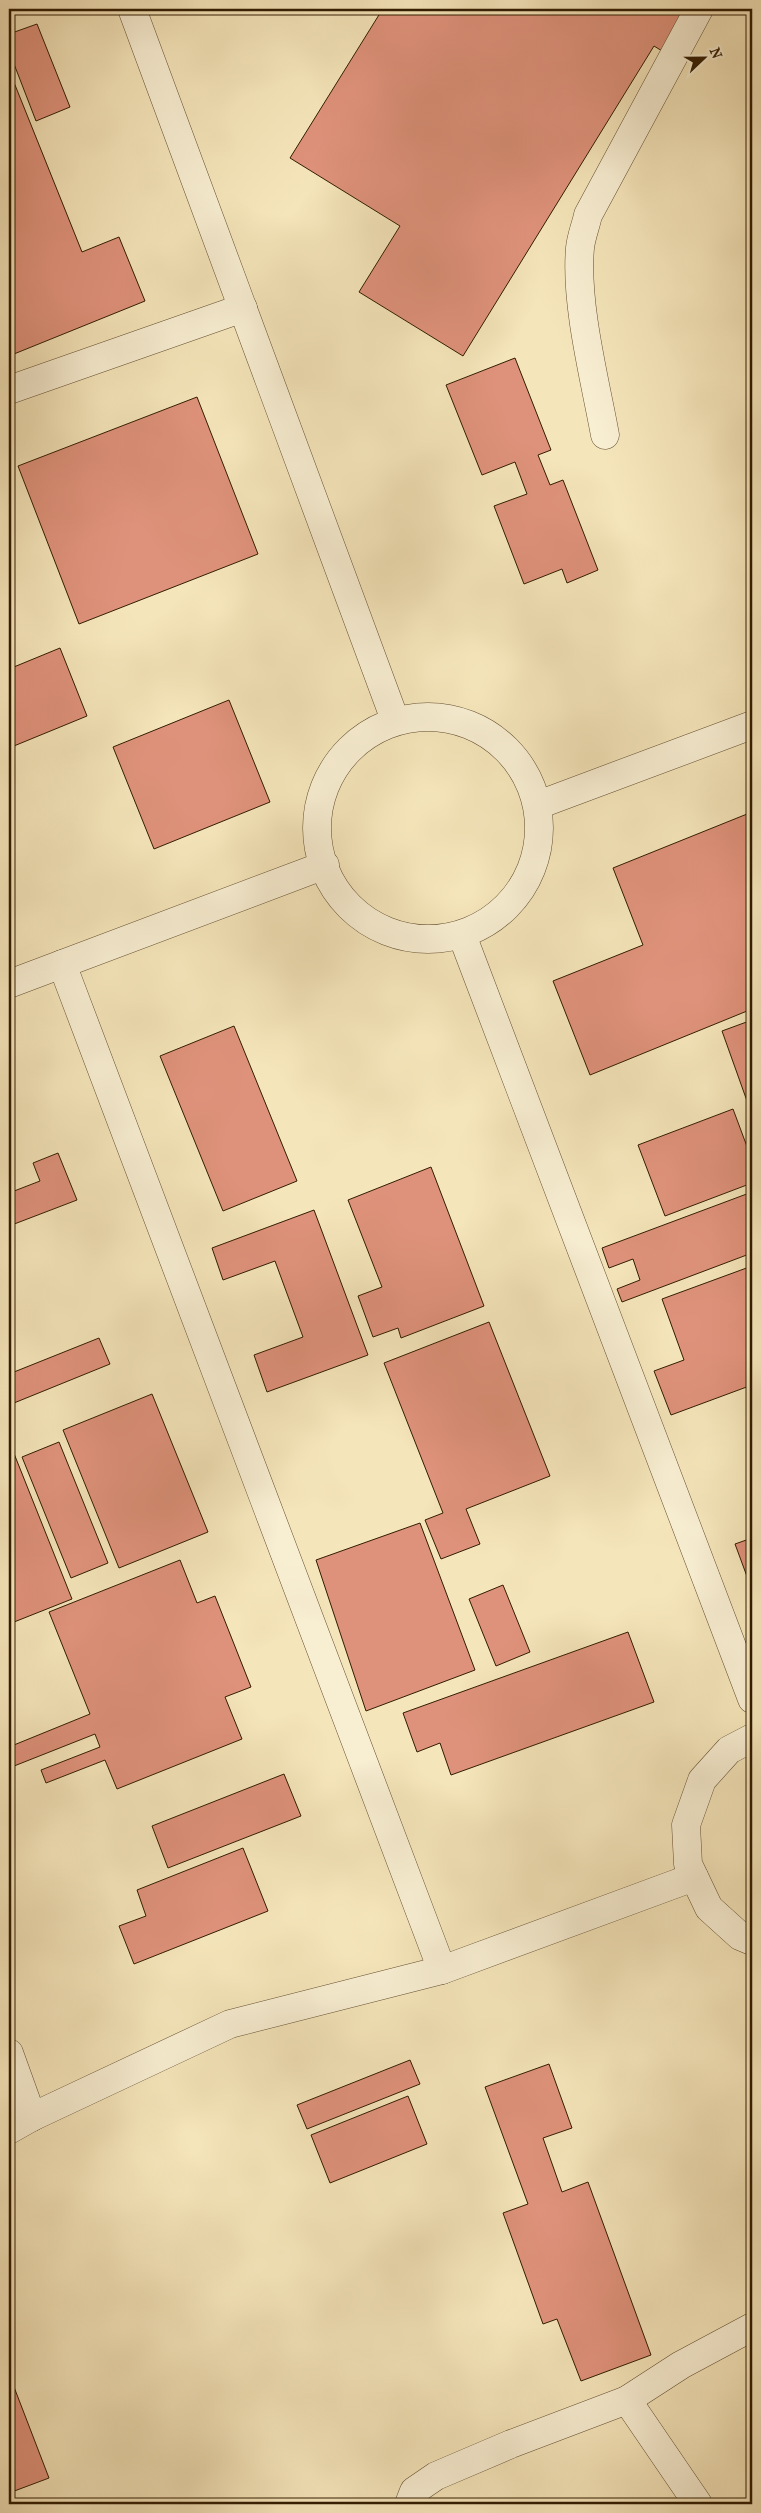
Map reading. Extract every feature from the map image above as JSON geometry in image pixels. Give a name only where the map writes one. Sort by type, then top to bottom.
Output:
[{"type":"street","points":[[132,9],[395,720]]},
{"type":"street","points":[[605,435],[588,340],[580,281],[580,247],[588,215],[596,198],[699,9]]},
{"type":"street","points":[[9,390],[243,308]]},
{"type":"street","points":[[443,716],[486,732],[517,759],[538,805],[540,842],[527,881],[497,917],[462,935],[414,939],[372,924],[340,896],[320,852],[317,813],[333,769],[360,738],[395,720],[443,716]]},
{"type":"street","points":[[538,805],[752,725]]},
{"type":"street","points":[[9,984],[325,865]]},
{"type":"street","points":[[462,935],[752,1699]]},
{"type":"street","points":[[62,964],[442,1970]]},
{"type":"street","points":[[752,1738],[729,1750],[702,1780],[686,1825],[688,1864],[709,1908],[740,1936],[752,1940]]},
{"type":"street","points":[[9,2130],[32,2117],[230,2024],[442,1970],[694,1877]]},
{"type":"street","points":[[9,2053],[32,2117]]},
{"type":"street","points":[[409,2504],[414,2491],[436,2476],[511,2444],[627,2400],[682,2365],[752,2326]]},
{"type":"street","points":[[627,2400],[698,2504]]},
{"type":"building","points":[[380,9],[677,9],[689,17],[667,54],[654,46],[463,356],[359,292],[400,226],[290,158],[382,10]]},
{"type":"building","points":[[37,24],[70,107],[36,121],[9,51],[9,34]]},
{"type":"building","points":[[9,70],[82,252],[119,237],[145,301],[9,356]]},
{"type":"building","points":[[515,358],[551,450],[538,455],[550,485],[563,480],[598,570],[567,583],[562,569],[524,584],[494,506],[527,494],[515,462],[482,475],[446,385]]},
{"type":"building","points":[[197,397],[258,554],[79,624],[18,466]]},
{"type":"building","points":[[60,648],[87,716],[9,748],[9,669]]},
{"type":"building","points":[[229,700],[270,802],[154,849],[113,747]]},
{"type":"building","points":[[752,812],[752,1009],[590,1075],[553,981],[643,945],[613,868]]},
{"type":"building","points":[[752,1020],[752,1115],[722,1031]]},
{"type":"building","points":[[234,1026],[297,1181],[223,1211],[160,1056]]},
{"type":"building","points":[[733,1109],[752,1160],[752,1183],[665,1216],[638,1145]]},
{"type":"building","points":[[58,1153],[77,1200],[9,1226],[9,1193],[40,1181],[33,1163]]},
{"type":"building","points":[[431,1167],[484,1306],[401,1338],[398,1328],[373,1337],[358,1296],[382,1287],[348,1200]]},
{"type":"building","points":[[752,1192],[752,1253],[622,1302],[617,1289],[640,1280],[633,1259],[609,1268],[602,1248]]},
{"type":"building","points":[[314,1210],[368,1355],[267,1392],[254,1355],[303,1337],[275,1261],[223,1280],[212,1248]]},
{"type":"building","points":[[752,1266],[752,1385],[671,1415],[654,1371],[684,1360],[662,1299]]},
{"type":"building","points":[[489,1322],[550,1476],[466,1509],[480,1544],[441,1559],[425,1520],[443,1513],[384,1363]]},
{"type":"building","points":[[99,1338],[110,1364],[9,1405],[9,1374]]},
{"type":"building","points":[[152,1394],[208,1532],[119,1568],[63,1430]]},
{"type":"building","points":[[9,1441],[72,1599],[9,1624]]},
{"type":"building","points":[[59,1442],[108,1563],[71,1578],[22,1457]]},
{"type":"building","points":[[420,1523],[475,1670],[366,1711],[316,1560]]},
{"type":"building","points":[[752,1538],[752,1590],[735,1544]]},
{"type":"building","points":[[180,1560],[197,1603],[215,1596],[251,1687],[225,1697],[242,1739],[117,1789],[105,1760],[46,1783],[41,1770],[100,1747],[95,1734],[9,1768],[9,1747],[90,1714],[49,1612]]},
{"type":"building","points":[[503,1585],[530,1652],[496,1666],[469,1599]]},
{"type":"building","points":[[628,1632],[654,1702],[451,1775],[440,1743],[417,1752],[403,1713]]},
{"type":"building","points":[[284,1774],[301,1816],[168,1868],[152,1826]]},
{"type":"building","points":[[243,1848],[268,1911],[134,1964],[119,1926],[146,1916],[137,1890]]},
{"type":"building","points":[[410,2060],[420,2084],[307,2129],[297,2105]]},
{"type":"building","points":[[549,2064],[572,2128],[543,2138],[562,2192],[588,2182],[651,2355],[581,2381],[557,2319],[543,2324],[503,2213],[528,2204],[485,2087]]},
{"type":"building","points":[[408,2096],[427,2144],[330,2183],[311,2135]]},
{"type":"building","points":[[9,2374],[49,2478],[9,2493]]}]
